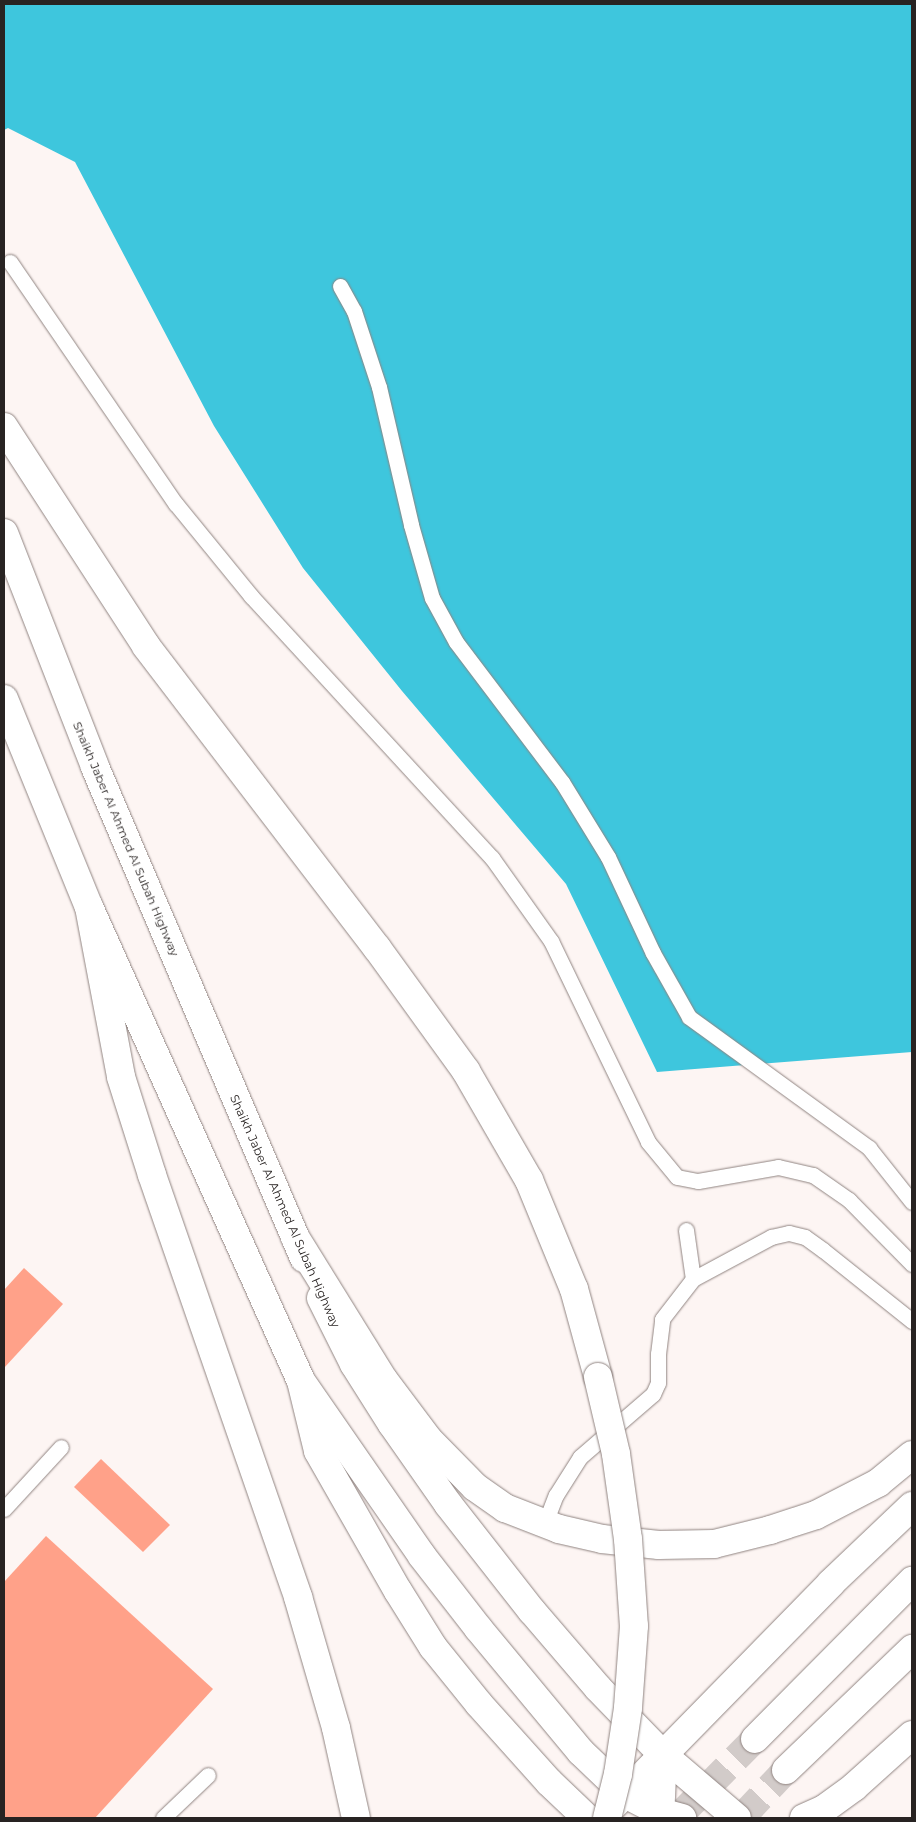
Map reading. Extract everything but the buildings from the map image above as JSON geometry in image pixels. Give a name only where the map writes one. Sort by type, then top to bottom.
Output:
[{"type":"main road","points":[[4,427],[146,646],[377,948],[466,1071],[529,1180],[574,1289],[598,1377],[616,1454],[628,1539],[634,1626],[628,1708],[618,1774],[607,1818]]},
{"type":"main road","name":"Shaikh Jaber Al Ahmed Al Subah Highway","points":[[4,533],[95,767],[326,1309],[354,1364],[392,1424],[448,1504],[538,1618],[598,1688],[663,1755],[737,1818]]},
{"type":"main road","points":[[4,699],[89,907],[301,1381],[318,1451],[398,1591],[433,1647],[479,1704],[549,1782],[587,1818]]},
{"type":"main road","points":[[89,907],[121,1077],[152,1175],[298,1597],[336,1728],[356,1818]]},
{"type":"main road","points":[[295,1237],[384,1379],[428,1439],[475,1487],[505,1508],[559,1529],[602,1539],[659,1545],[714,1544],[770,1530],[816,1515],[878,1483],[912,1455]]},
{"type":"main road","points":[[301,1381],[422,1556],[478,1628],[581,1752],[625,1794],[667,1816]]},
{"type":"main road","points":[[600,1818],[831,1583],[912,1506]]},
{"type":"main road","points":[[755,1739],[912,1581]]},
{"type":"main road","points":[[786,1770],[912,1649]]},
{"type":"main road","points":[[804,1818],[824,1809],[854,1787],[912,1735]]},
{"type":"main road","points":[[663,1755],[667,1816]]},
{"type":"lane","points":[[10,262],[176,504],[251,596],[492,858],[552,942],[648,1142],[677,1177],[698,1182],[778,1167],[812,1175],[850,1200],[912,1264]]},
{"type":"lane","points":[[340,286],[354,311],[379,387],[411,525],[432,598],[456,642],[572,799],[608,858],[653,953],[690,1017],[869,1148],[912,1202]]},
{"type":"lane","points":[[686,1230],[693,1279]]},
{"type":"lane","points":[[545,1523],[556,1495],[580,1457],[653,1394],[658,1383],[658,1354],[662,1319],[693,1279],[771,1237],[789,1233],[805,1237],[912,1321]]},
{"type":"lane","points":[[4,1508],[61,1447]]},
{"type":"lane","points":[[163,1818],[208,1775]]},
{"type":"water","points":[[4,4],[912,4],[912,1052],[657,1072],[566,884],[402,691],[303,568],[214,426],[75,162],[8,128],[4,130]]},
{"type":"tunnel","points":[[677,1818],[755,1739]]},
{"type":"tunnel","points":[[741,1818],[786,1770]]}]
